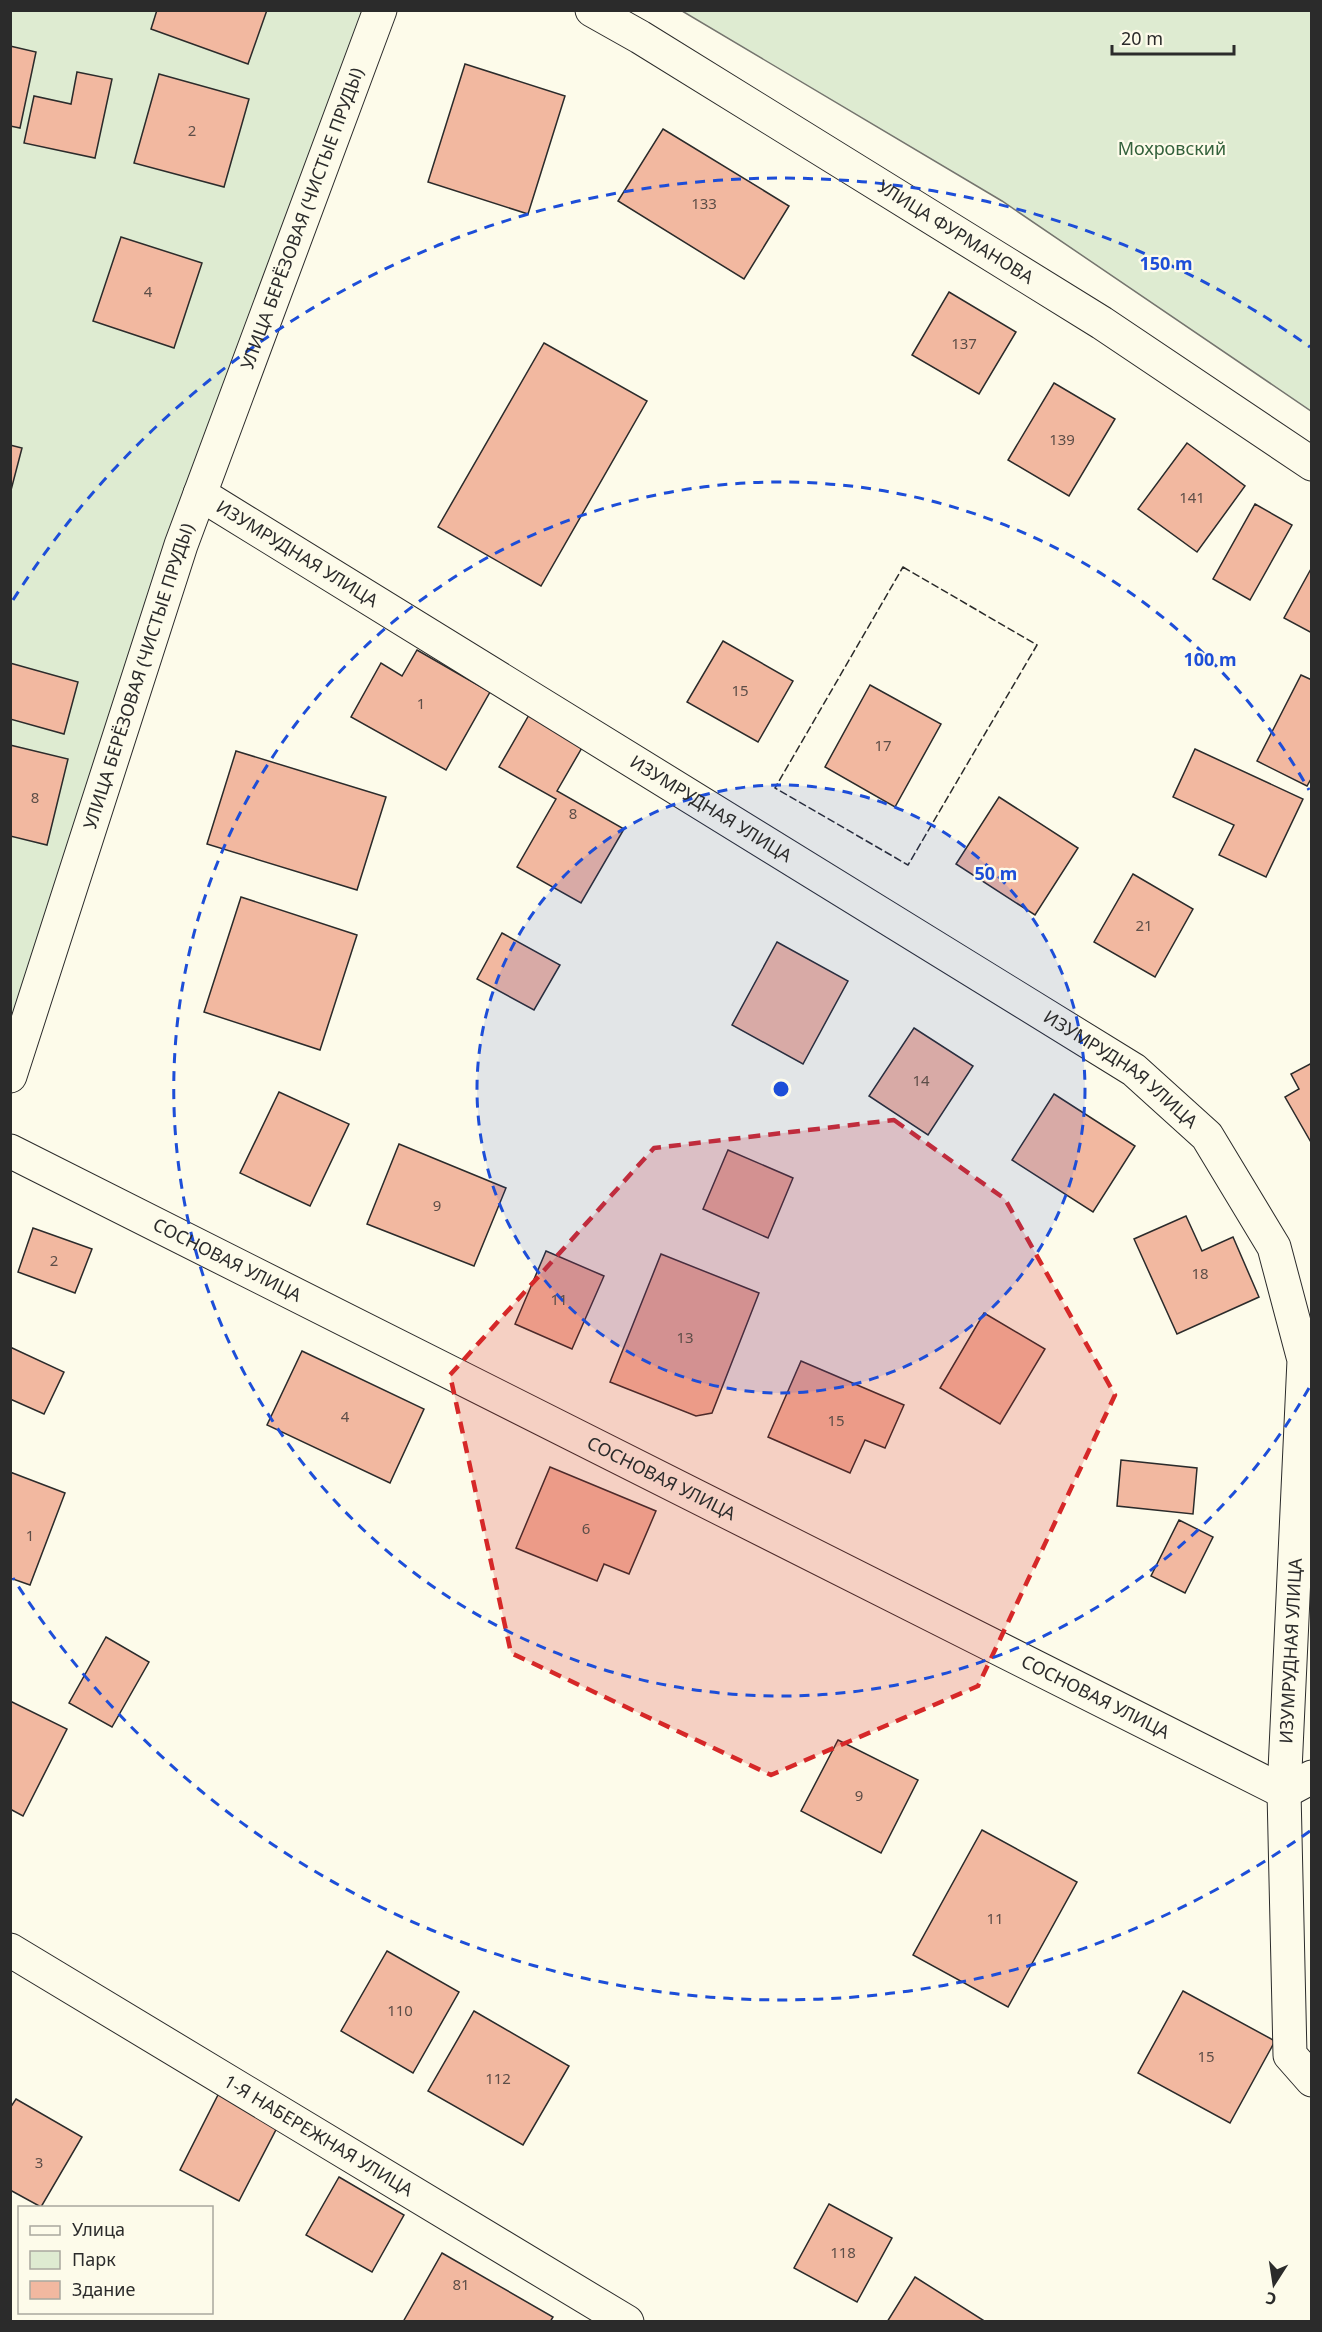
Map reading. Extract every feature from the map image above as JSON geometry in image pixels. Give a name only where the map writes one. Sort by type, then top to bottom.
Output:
[{"type":"street","name":"УЛИЦА БЕРЁЗОВАЯ (ЧИСТЫЕ ПРУДЫ)","points":[[10,1076],[200,494],[380,10]]},
{"type":"street","name":"УЛИЦА ФУРМАНОВА","points":[[592,10],[650,43],[1102,323],[1311,464]]},
{"type":"street","name":"ИЗУМРУДНАЯ УЛИЦА","points":[[200,494],[1134,1070],[1207,1136],[1274,1247],[1304,1360],[1298,1785],[1290,2055],[1311,2080]]},
{"type":"street","name":"СОСНОВАЯ УЛИЦА","points":[[10,1151],[1298,1785]]},
{"type":"street","name":"1-Я НАБЕРЕЖНАЯ УЛИЦА","points":[[10,1950],[627,2322]]},
{"type":"highlighted area","points":[[894,1120],[1005,1199],[1115,1395],[978,1686],[771,1775],[511,1653],[450,1375],[654,1148]]},
{"type":"green space","points":[[11,11],[380,11],[11,1076]]},
{"type":"green space","name":"Мохровский","points":[[682,11],[1311,11],[1311,411],[1002,201]]},
{"type":"building","points":[[157,10],[267,10],[248,64],[151,29]]},
{"type":"building","points":[[10,46],[36,52],[20,128],[10,126]]},
{"type":"building","points":[[465,64],[565,96],[528,214],[428,182]]},
{"type":"building","points":[[77,72],[112,79],[95,158],[24,143],[34,96],[71,104]]},
{"type":"building","points":[[159,74],[249,99],[224,187],[134,163]]},
{"type":"building","points":[[663,129],[789,206],[744,279],[618,201]]},
{"type":"building","points":[[121,237],[202,263],[174,348],[93,321]]},
{"type":"building","points":[[949,292],[1016,332],[979,394],[912,355]]},
{"type":"building","points":[[544,343],[647,401],[541,586],[438,527]]},
{"type":"building","points":[[1054,383],[1115,419],[1069,496],[1008,460]]},
{"type":"building","points":[[1187,443],[1245,486],[1197,552],[1138,509]]},
{"type":"building","points":[[10,445],[22,448],[10,494]]},
{"type":"building","points":[[1255,504],[1292,525],[1250,600],[1213,579]]},
{"type":"building","points":[[1312,567],[1312,633],[1284,618]]},
{"type":"building","points":[[723,641],[793,681],[758,742],[687,702]]},
{"type":"building","points":[[417,650],[490,692],[446,770],[351,717],[381,663],[402,676]]},
{"type":"building","points":[[10,663],[78,682],[64,734],[10,719]]},
{"type":"building","points":[[1301,675],[1312,680],[1312,777],[1307,786],[1257,761]]},
{"type":"building","points":[[870,685],[941,724],[895,807],[825,767]]},
{"type":"building","points":[[533,708],[587,739],[557,791],[624,829],[581,903],[517,867],[556,799],[499,767]]},
{"type":"building","points":[[10,745],[68,759],[47,845],[10,836]]},
{"type":"building","points":[[1195,749],[1303,799],[1266,877],[1219,855],[1234,825],[1173,797]]},
{"type":"building","points":[[236,751],[386,797],[357,890],[207,844]]},
{"type":"building","points":[[999,797],[1078,848],[1035,915],[956,864]]},
{"type":"building","points":[[1133,874],[1193,909],[1155,977],[1094,942]]},
{"type":"building","points":[[241,897],[357,935],[320,1050],[204,1012]]},
{"type":"building","points":[[502,933],[560,965],[534,1010],[477,979]]},
{"type":"building","points":[[777,942],[848,981],[803,1064],[732,1025]]},
{"type":"building","points":[[914,1028],[973,1066],[928,1135],[869,1096]]},
{"type":"building","points":[[1312,1063],[1312,1144],[1285,1097],[1299,1089],[1291,1074]]},
{"type":"building","points":[[279,1092],[349,1124],[310,1206],[240,1173]]},
{"type":"building","points":[[1054,1094],[1135,1146],[1093,1212],[1012,1160]]},
{"type":"building","points":[[399,1144],[506,1188],[474,1266],[367,1224]]},
{"type":"building","points":[[728,1150],[793,1178],[768,1238],[703,1209]]},
{"type":"building","points":[[1186,1216],[1202,1251],[1233,1237],[1259,1297],[1177,1334],[1134,1239]]},
{"type":"building","points":[[33,1228],[92,1249],[75,1293],[18,1272]]},
{"type":"building","points":[[546,1251],[604,1276],[572,1349],[515,1324]]},
{"type":"building","points":[[661,1254],[759,1293],[712,1413],[696,1416],[610,1382]]},
{"type":"building","points":[[984,1313],[1045,1349],[1000,1424],[940,1388]]},
{"type":"building","points":[[10,1347],[64,1372],[44,1414],[10,1399]]},
{"type":"building","points":[[302,1351],[424,1409],[390,1483],[267,1425]]},
{"type":"building","points":[[801,1361],[904,1405],[885,1448],[865,1440],[850,1473],[768,1437]]},
{"type":"building","points":[[1121,1460],[1197,1468],[1193,1514],[1117,1506]]},
{"type":"building","points":[[550,1467],[656,1511],[629,1574],[604,1564],[597,1581],[516,1548]]},
{"type":"building","points":[[10,1472],[65,1493],[30,1585],[10,1578]]},
{"type":"building","points":[[1179,1520],[1213,1537],[1185,1593],[1151,1576]]},
{"type":"building","points":[[106,1637],[149,1662],[112,1727],[69,1703]]},
{"type":"building","points":[[10,1701],[67,1729],[23,1816],[10,1809]]},
{"type":"building","points":[[838,1740],[918,1780],[881,1853],[801,1811]]},
{"type":"building","points":[[982,1830],[1077,1882],[1008,2007],[913,1955]]},
{"type":"building","points":[[387,1951],[459,1992],[413,2073],[341,2031]]},
{"type":"building","points":[[1183,1991],[1275,2041],[1230,2123],[1138,2073]]},
{"type":"building","points":[[474,2011],[569,2066],[523,2145],[428,2091]]},
{"type":"building","points":[[221,2089],[281,2120],[239,2201],[180,2170]]},
{"type":"building","points":[[16,2099],[82,2137],[42,2206],[10,2190],[10,2108]]},
{"type":"building","points":[[339,2177],[404,2215],[372,2272],[306,2235]]},
{"type":"building","points":[[829,2204],[892,2238],[857,2302],[794,2268]]},
{"type":"building","points":[[442,2253],[553,2317],[550,2322],[403,2322]]},
{"type":"building","points":[[915,2277],[986,2322],[887,2322]]},
{"type":"fence","points":[[903,567],[1037,645],[908,865],[775,788],[903,567]]}]
